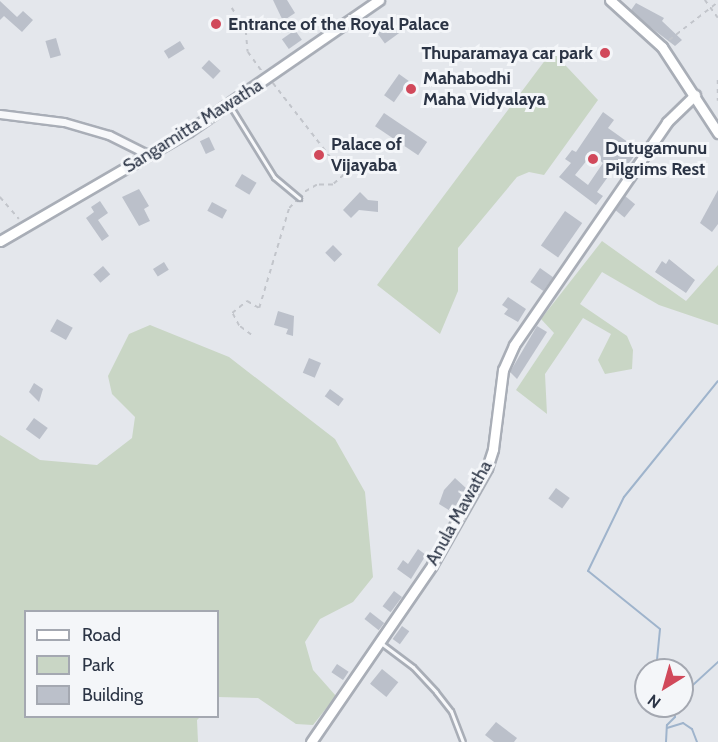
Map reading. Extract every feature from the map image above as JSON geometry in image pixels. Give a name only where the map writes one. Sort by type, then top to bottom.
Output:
[{"type":"main road","name":"Sangamitta Mawatha","points":[[0,242],[149,155],[229,104],[379,0]]},
{"type":"main road","points":[[610,0],[662,47],[718,133]]},
{"type":"main road","name":"Anula Mawatha","points":[[311,742],[438,555],[487,468],[495,436],[502,375],[514,345],[667,122],[695,95]]},
{"type":"street","points":[[0,114],[64,122],[98,131],[149,155]]},
{"type":"lane","points":[[229,104],[274,177],[299,198]]},
{"type":"lane","points":[[380,642],[413,667],[452,711],[463,741],[457,742]]},
{"type":"path","points":[[705,0],[718,18]]},
{"type":"path","points":[[662,47],[718,2]]},
{"type":"path","points":[[232,8],[246,31],[248,52],[344,175],[333,185],[310,187],[289,208],[259,308],[247,301],[232,313],[238,326],[251,336]]},
{"type":"path","points":[[718,80],[718,101]]},
{"type":"path","points":[[0,197],[25,227]]},
{"type":"green space","points":[[552,51],[598,100],[544,175],[529,172],[517,177],[458,248],[458,291],[440,334],[377,285]]},
{"type":"green space","points":[[602,241],[686,301],[718,265],[718,325],[659,305],[602,272],[580,304],[627,336],[633,350],[632,369],[605,374],[598,360],[611,334],[583,318],[545,374],[547,414],[516,390],[554,333],[541,319]]},
{"type":"green space","points":[[150,325],[229,357],[335,439],[365,492],[373,577],[353,602],[320,619],[305,642],[313,670],[336,696],[313,725],[296,724],[258,698],[219,697],[219,610],[24,610],[24,718],[199,718],[197,720],[198,742],[0,742],[0,435],[40,460],[97,465],[132,438],[135,417],[112,394],[108,376],[129,334]]},
{"type":"building","points":[[273,0],[287,0],[295,13],[283,21]]},
{"type":"building","points":[[0,1],[17,17],[23,11],[33,20],[22,32],[4,16],[0,20]]},
{"type":"building","points":[[636,3],[664,18],[662,21],[682,40],[675,46],[649,26],[631,10]]},
{"type":"building","points":[[392,21],[400,32],[385,43],[377,32]]},
{"type":"building","points":[[295,30],[302,40],[289,49],[282,39]]},
{"type":"building","points":[[56,38],[61,55],[50,58],[45,41]]},
{"type":"building","points":[[180,41],[185,49],[169,59],[164,51]]},
{"type":"building","points":[[209,60],[221,71],[213,79],[201,68]]},
{"type":"building","points":[[399,74],[409,81],[394,102],[384,95]]},
{"type":"building","points":[[603,112],[614,120],[608,128],[639,150],[625,168],[618,163],[597,192],[603,196],[596,205],[559,177],[571,163],[565,159],[572,150],[576,152]],"holes":[[[592,154],[603,163],[588,185],[575,175]]]},
{"type":"building","points":[[384,113],[427,142],[418,155],[375,126]]},
{"type":"building","points":[[209,137],[215,150],[206,154],[200,141]]},
{"type":"building","points":[[242,174],[257,183],[249,195],[235,186]]},
{"type":"building","points":[[139,189],[149,206],[144,209],[150,221],[139,226],[122,197]]},
{"type":"building","points":[[718,190],[718,224],[712,232],[700,223]]},
{"type":"building","points":[[360,192],[368,200],[378,201],[378,212],[359,210],[351,218],[343,210]]},
{"type":"building","points":[[625,196],[635,204],[624,217],[614,209]]},
{"type":"building","points":[[100,201],[108,213],[98,220],[109,236],[102,241],[86,218],[94,212],[91,207]]},
{"type":"building","points":[[212,202],[227,210],[222,219],[207,211]]},
{"type":"building","points":[[565,211],[582,223],[558,257],[541,245]]},
{"type":"building","points":[[333,245],[342,254],[334,262],[325,253]]},
{"type":"building","points":[[669,259],[695,280],[686,293],[655,272],[662,261],[666,264]]},
{"type":"building","points":[[164,262],[169,270],[158,277],[153,269]]},
{"type":"building","points":[[103,266],[110,274],[100,283],[93,275]]},
{"type":"building","points":[[540,268],[553,277],[543,291],[530,282]]},
{"type":"building","points":[[508,297],[526,309],[518,322],[504,314],[508,309],[502,305]]},
{"type":"building","points":[[278,311],[294,316],[293,336],[286,334],[288,329],[274,325]]},
{"type":"building","points":[[57,319],[73,328],[66,340],[50,331]]},
{"type":"building","points":[[537,326],[547,332],[517,379],[510,372]]},
{"type":"building","points":[[309,358],[321,363],[315,378],[303,373]]},
{"type":"building","points":[[34,383],[43,389],[39,402],[29,392]]},
{"type":"building","points":[[330,389],[344,399],[338,406],[325,396]]},
{"type":"building","points":[[34,418],[48,428],[40,439],[26,429]]},
{"type":"building","points":[[455,478],[467,489],[452,512],[439,504],[444,490]]},
{"type":"building","points":[[556,488],[570,498],[562,509],[548,499]]},
{"type":"building","points":[[418,549],[426,555],[411,579],[397,569],[403,560],[408,564]]},
{"type":"building","points":[[394,591],[402,597],[391,612],[383,606]]},
{"type":"building","points":[[370,612],[384,623],[379,630],[364,619]]},
{"type":"building","points":[[402,626],[409,631],[400,644],[393,639]]},
{"type":"building","points":[[337,664],[349,672],[343,680],[331,672]]},
{"type":"building","points":[[382,669],[398,682],[386,697],[370,684]]},
{"type":"building","points":[[496,722],[517,738],[514,742],[494,742],[485,735]]},
{"type":"waterway","points":[[657,658],[660,629],[588,571],[624,497],[718,381]]},
{"type":"waterway","points":[[694,684],[718,662]]},
{"type":"waterway","points":[[666,742],[667,725],[674,718]]},
{"type":"waterway","points":[[667,728],[683,723],[692,729],[697,742]]},
{"type":"place","name":"Entrance of the Royal Palace","points":[[216,24]]},
{"type":"place","name":"Thuparamaya car park","points":[[605,53]]},
{"type":"place","name":"Mahabodhi Maha Vidyalaya","points":[[411,89]]},
{"type":"place","name":"Palace of Vijayaba","points":[[319,155]]},
{"type":"place","name":"Dutugamunu Pilgrims Rest","points":[[593,159]]}]
